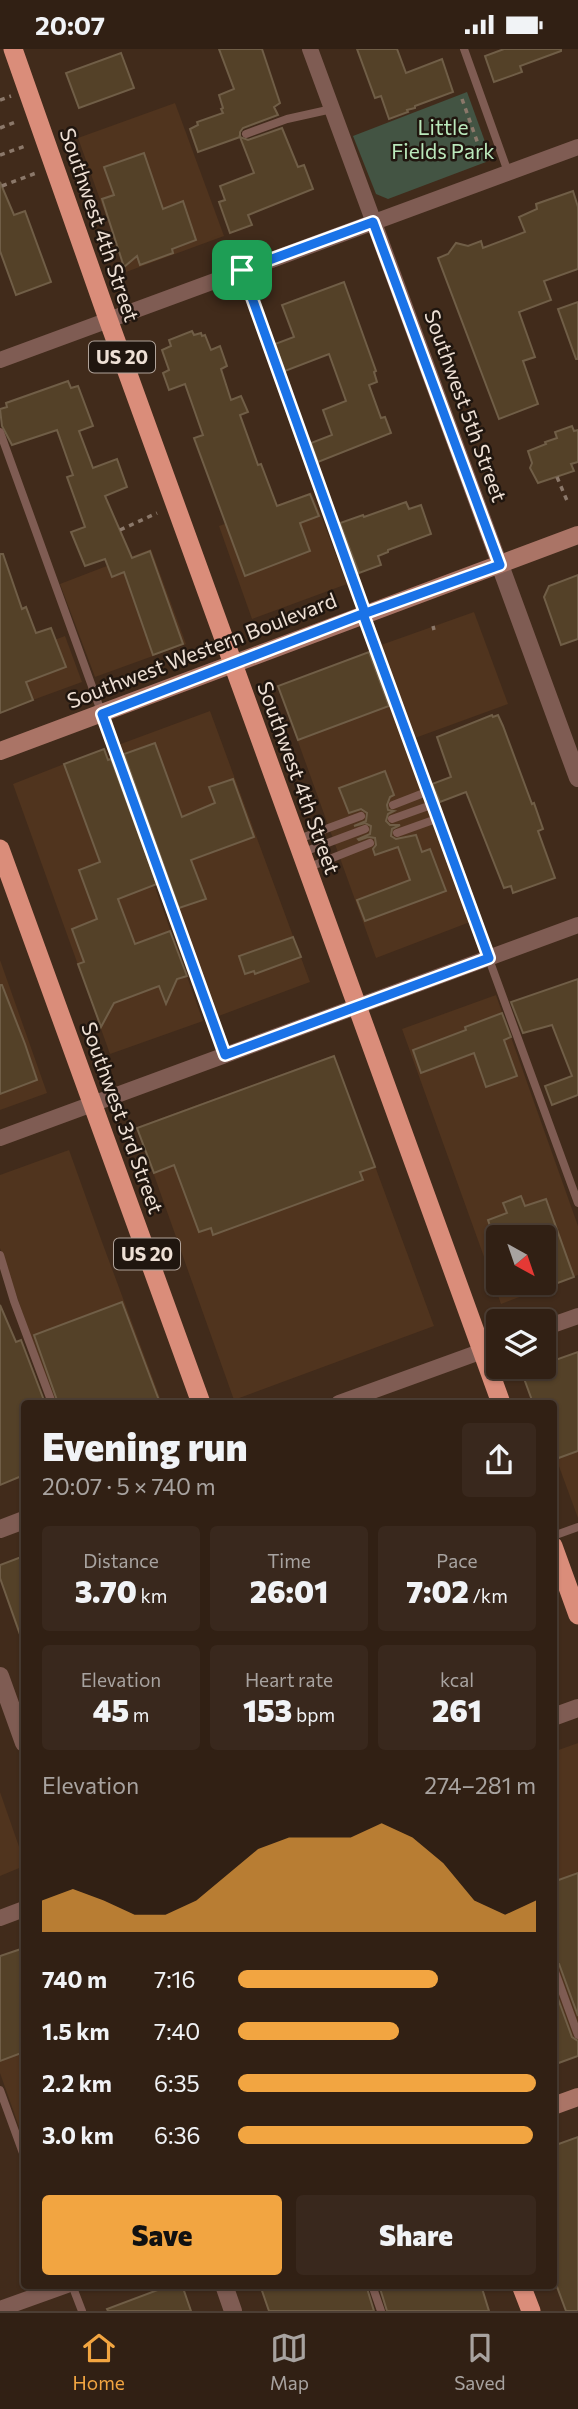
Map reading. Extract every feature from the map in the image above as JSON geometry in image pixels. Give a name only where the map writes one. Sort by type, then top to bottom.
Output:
[{"type":"highway","name":"Southwest 4th Street","points":[[13,49],[356,1006],[486,1338]]},
{"type":"highway","name":"Southwest 3rd Street","points":[[0,849],[200,1400]]},
{"type":"highway","name":"Southwest 4th Street","points":[[496,1379],[500,1400]]},
{"type":"highway","points":[[557,1557],[578,1615]]},
{"type":"highway","points":[[523,2289],[531,2311]]},
{"type":"main road","name":"Southwest Western Boulevard","points":[[0,751],[578,535]]},
{"type":"main road","points":[[557,2105],[578,2097]]},
{"type":"street","name":"Southwest 5th Street","points":[[310,49],[578,778]]},
{"type":"street","points":[[0,360],[578,147]]},
{"type":"street","points":[[0,1138],[578,925]]},
{"type":"street","points":[[556,1324],[578,1316]]},
{"type":"street","points":[[354,1400],[486,1350]]},
{"type":"street","points":[[0,1529],[21,1521]]},
{"type":"street","points":[[0,1676],[21,1735]]},
{"type":"street","points":[[557,1716],[578,1708]]},
{"type":"street","points":[[0,1918],[21,1910]]},
{"type":"street","points":[[0,2309],[56,2289]]},
{"type":"street","points":[[225,2289],[233,2311]]},
{"type":"lane","points":[[464,49],[508,172]]},
{"type":"lane","points":[[246,134],[287,119],[332,109]]},
{"type":"lane","points":[[242,270],[578,1203]]},
{"type":"lane","points":[[0,432],[225,1055]]},
{"type":"lane","points":[[393,805],[429,791]]},
{"type":"lane","points":[[392,819],[434,804]]},
{"type":"lane","points":[[301,854],[361,816]]},
{"type":"lane","points":[[397,833],[439,818]]},
{"type":"lane","points":[[301,854],[365,829]]},
{"type":"lane","points":[[301,854],[370,843]]},
{"type":"lane","points":[[0,1255],[51,1400]]},
{"type":"lane","points":[[557,1535],[578,1527]]},
{"type":"lane","points":[[557,1977],[578,2035]]},
{"type":"lane","points":[[0,2090],[21,2148]]},
{"type":"lane","points":[[74,2289],[82,2311]]},
{"type":"lane","points":[[373,2289],[381,2311]]},
{"type":"path","points":[[462,99],[478,144]]},
{"type":"path","points":[[0,155],[45,139]]},
{"type":"path","points":[[2,186],[54,166]]},
{"type":"path","points":[[556,477],[568,503]]},
{"type":"path","points":[[120,530],[175,505]]},
{"type":"shaded area","points":[[175,103],[224,236],[126,272],[78,138]]},
{"type":"shaded area","points":[[312,492],[347,584],[252,619],[219,526]]},
{"type":"shaded area","points":[[151,549],[186,644],[95,677],[60,584]]},
{"type":"shaded area","points":[[474,612],[508,704],[415,738],[381,645]]},
{"type":"shaded area","points":[[65,636],[82,682],[0,712],[0,660]]},
{"type":"shaded area","points":[[369,652],[470,922],[376,958],[278,686]]},
{"type":"shaded area","points":[[210,711],[310,982],[216,1017],[118,745]]},
{"type":"shaded area","points":[[105,748],[203,1021],[110,1054],[13,784]]},
{"type":"shaded area","points":[[0,960],[47,1093],[0,1110]]},
{"type":"shaded area","points":[[496,995],[578,1226],[578,1275],[556,1283],[556,1225],[486,1225],[486,1262],[402,1029]]},
{"type":"shaded area","points":[[334,1055],[434,1326],[234,1400],[137,1127]]},
{"type":"shaded area","points":[[69,1150],[161,1400],[53,1400],[0,1248],[0,1175]]},
{"type":"shaded area","points":[[498,1295],[525,1295],[501,1304]]},
{"type":"shaded area","points":[[578,1356],[578,1518],[557,1461],[557,1400],[535,1400],[527,1379],[556,1379],[556,1364]]},
{"type":"shaded area","points":[[578,1743],[578,2056],[557,2064],[557,1751]]},
{"type":"shaded area","points":[[0,1792],[21,1852],[21,1867],[0,1876]]},
{"type":"shaded area","points":[[21,1948],[21,2132],[0,2073],[0,1956]]},
{"type":"green space","name":"Little Fields Park","points":[[467,92],[488,150],[486,162],[388,199],[376,194],[353,136]]},
{"type":"building","points":[[219,49],[262,49],[280,103],[274,107],[278,115],[243,128],[240,137],[198,152],[190,129],[198,125],[197,122],[223,113],[219,95],[234,89]]},
{"type":"building","points":[[357,49],[397,49],[406,73],[442,59],[453,92],[389,119],[381,96],[375,98]]},
{"type":"building","points":[[504,49],[561,51],[520,66],[522,72],[494,82],[485,56]]},
{"type":"building","points":[[121,53],[134,88],[79,108],[66,73]]},
{"type":"building","points":[[282,128],[298,167],[304,165],[313,189],[248,215],[252,225],[230,233],[219,202],[225,200],[220,186],[254,173],[240,137],[248,140]]},
{"type":"building","points":[[144,153],[163,209],[183,201],[196,240],[172,249],[173,253],[140,265],[137,256],[124,267],[102,199],[114,195],[104,167]]},
{"type":"building","points":[[0,182],[14,215],[25,211],[51,282],[16,295],[0,251]]},
{"type":"building","points":[[573,191],[578,207],[578,269],[544,281],[551,300],[519,312],[535,357],[523,361],[538,404],[499,419],[438,258],[448,254],[456,243],[468,246],[481,241],[483,248],[525,232],[519,217],[537,209],[536,204]]},
{"type":"building","points":[[344,282],[376,371],[377,382],[369,385],[381,418],[385,417],[391,433],[318,462],[311,443],[332,435],[323,410],[346,401],[329,354],[285,371],[275,344],[294,337],[282,305]]},
{"type":"building","points":[[578,302],[578,359],[576,359],[558,309]]},
{"type":"building","points":[[192,331],[194,335],[205,335],[211,350],[220,346],[227,366],[221,369],[231,400],[241,396],[248,412],[240,415],[258,465],[261,464],[277,506],[310,494],[319,516],[300,523],[310,551],[245,576],[194,438],[203,435],[185,384],[169,390],[163,373],[169,370],[162,350],[171,346],[169,340]]},
{"type":"building","points":[[68,381],[71,388],[78,386],[93,426],[79,431],[93,468],[117,459],[127,487],[105,496],[132,558],[150,551],[183,644],[153,655],[124,572],[112,577],[105,559],[85,566],[71,532],[85,527],[67,477],[73,475],[57,430],[12,445],[2,426],[0,409],[7,407],[6,403]]},
{"type":"building","points":[[572,426],[574,431],[578,430],[578,462],[571,464],[574,471],[538,483],[530,468],[532,463],[528,451],[557,438],[555,432]]},
{"type":"building","points":[[406,502],[409,509],[421,505],[431,534],[388,550],[378,556],[381,565],[359,573],[340,523]]},
{"type":"building","points":[[0,554],[3,554],[22,609],[26,607],[36,633],[51,628],[66,667],[26,682],[33,700],[0,713]]},
{"type":"building","points":[[578,575],[578,639],[561,645],[544,597],[549,586]]},
{"type":"building","points":[[369,652],[389,706],[298,740],[278,686]]},
{"type":"building","points":[[498,715],[532,804],[534,803],[543,829],[538,831],[555,878],[513,893],[511,886],[504,888],[466,792],[440,802],[432,784],[451,777],[437,737]]},
{"type":"building","points":[[155,743],[182,817],[215,803],[209,787],[233,779],[254,837],[191,860],[206,899],[179,908],[124,754]]},
{"type":"building","points":[[104,749],[108,760],[111,759],[157,884],[118,899],[135,944],[170,931],[187,976],[177,979],[166,1004],[159,986],[114,1003],[101,1027],[78,964],[84,962],[72,929],[97,919],[79,870],[100,862],[64,764]]},
{"type":"building","points":[[385,771],[394,795],[390,797],[387,805],[388,810],[394,811],[388,814],[386,821],[390,825],[400,825],[392,829],[391,836],[396,839],[416,835],[422,852],[430,849],[446,891],[365,921],[357,900],[410,880],[398,847],[375,855],[375,838],[358,839],[370,834],[371,826],[365,823],[354,826],[366,821],[367,813],[361,809],[349,813],[339,788]]},
{"type":"building","points":[[293,937],[301,957],[255,974],[254,971],[245,974],[239,956]]},
{"type":"building","points":[[578,979],[578,1095],[552,1105],[545,1086],[572,1076],[552,1025],[523,1033],[511,1002]]},
{"type":"building","points":[[0,985],[37,1080],[0,1094]]},
{"type":"building","points":[[502,1013],[511,1037],[504,1040],[517,1076],[486,1087],[474,1053],[421,1073],[413,1050]]},
{"type":"building","points":[[334,1056],[375,1167],[360,1172],[363,1180],[213,1235],[211,1228],[199,1232],[174,1165],[154,1173],[137,1128]]},
{"type":"building","points":[[521,1196],[525,1206],[546,1199],[555,1225],[490,1225],[488,1220],[507,1213],[503,1203]]},
{"type":"building","points":[[556,1227],[574,1277],[556,1284]]},
{"type":"building","points":[[122,1302],[159,1400],[57,1400],[34,1335]]},
{"type":"building","points":[[0,1305],[16,1342],[21,1340],[44,1400],[21,1400],[21,1476],[0,1485]]},
{"type":"building","points":[[578,1352],[578,1451],[557,1459],[557,1400],[532,1400],[524,1379],[556,1379],[556,1360]]},
{"type":"building","points":[[21,1557],[21,1637],[0,1578],[0,1565]]},
{"type":"building","points":[[578,1873],[578,2016],[557,1963],[557,1881]]},
{"type":"building","points":[[21,1949],[21,2053],[0,2061],[0,1956]]},
{"type":"building","points":[[557,1996],[572,2037],[578,2041],[578,2056],[557,2064]]},
{"type":"building","points":[[578,2137],[578,2311],[566,2311],[557,2287],[557,2145]]},
{"type":"building","points":[[160,2289],[183,2289],[191,2311],[108,2311],[107,2309]]},
{"type":"building","points":[[261,2289],[367,2289],[374,2311],[269,2311]]},
{"type":"building","points":[[380,2289],[482,2289],[489,2311],[387,2311]]},
{"type":"route","points":[[373,222],[500,565],[363,614],[489,958],[225,1055],[102,714],[365,613],[242,270],[373,222]]}]
